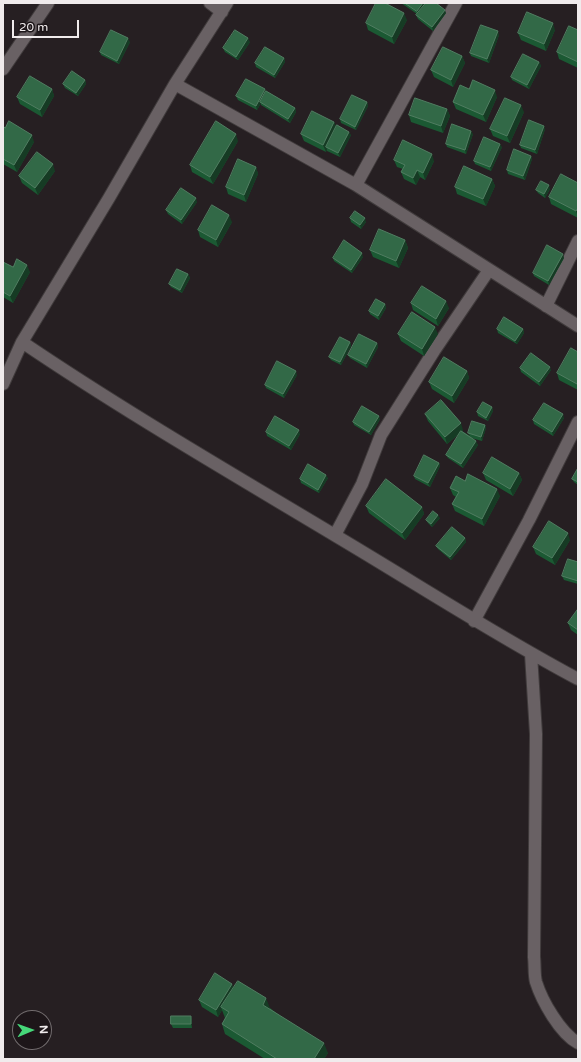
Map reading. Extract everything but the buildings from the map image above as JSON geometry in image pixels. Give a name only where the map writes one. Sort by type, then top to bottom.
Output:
[{"type":"street","points":[[3,69],[48,3]]},
{"type":"street","points":[[3,384],[22,342],[109,198],[175,84],[225,7],[210,3]]},
{"type":"street","points":[[356,185],[456,3]]},
{"type":"street","points":[[175,84],[356,185],[578,326]]},
{"type":"street","points":[[546,306],[578,241]]},
{"type":"street","points":[[335,535],[362,484],[381,435],[434,351],[490,270]]},
{"type":"street","points":[[22,342],[64,370],[222,468],[335,535],[474,621],[578,679]]},
{"type":"street","points":[[474,621],[529,520],[578,422]]},
{"type":"street","points":[[531,654],[536,734],[534,957],[536,981],[548,1008],[565,1032],[578,1043]]}]
